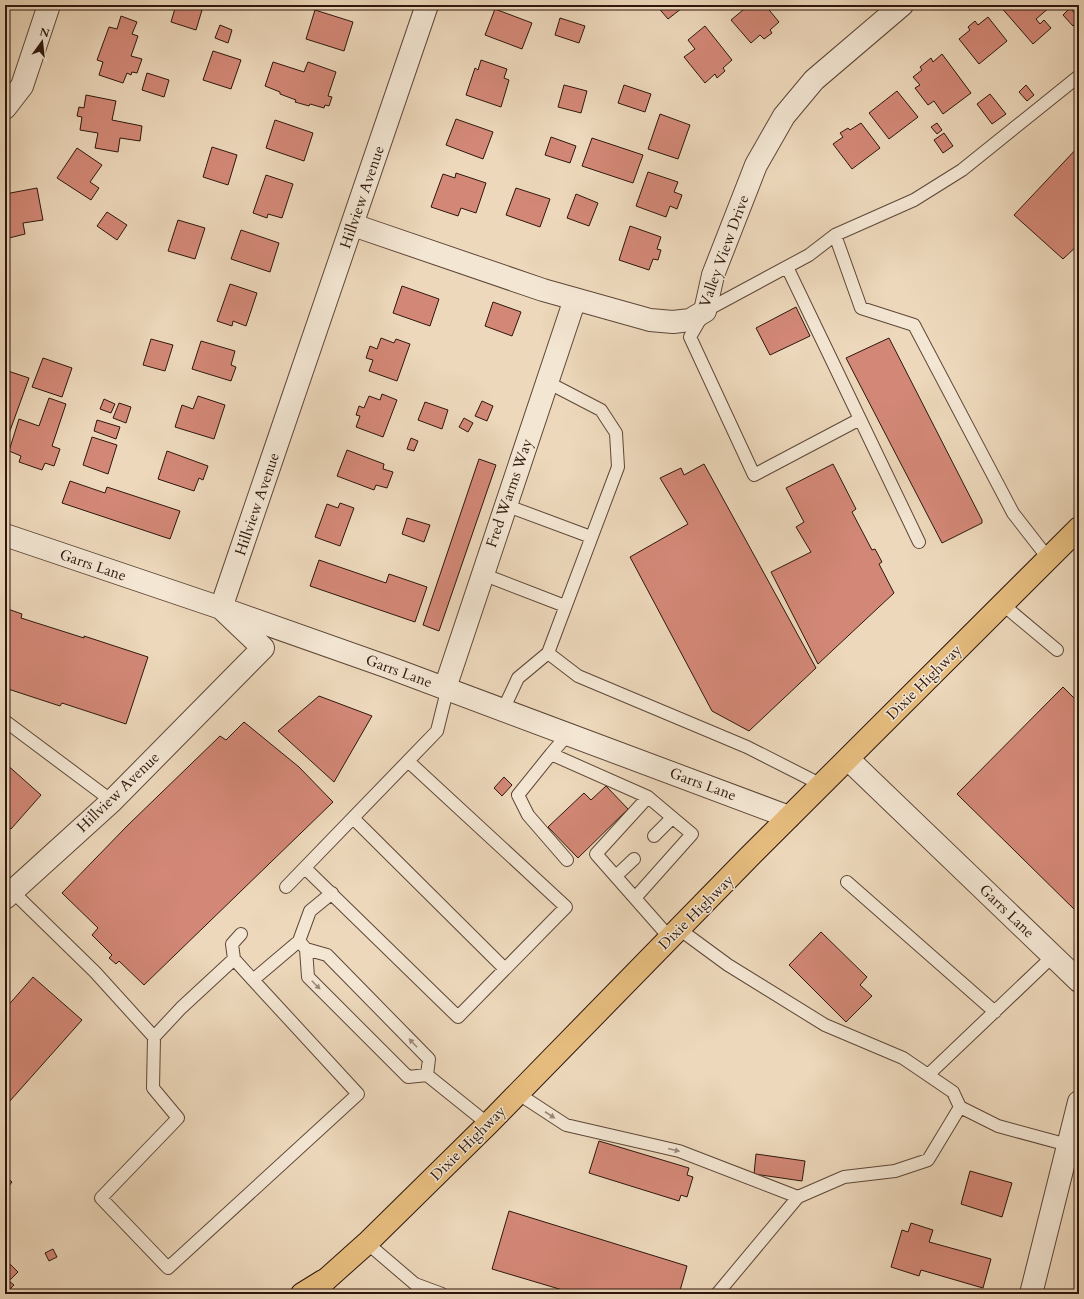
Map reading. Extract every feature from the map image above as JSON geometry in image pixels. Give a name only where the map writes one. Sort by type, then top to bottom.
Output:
[{"type":"main road","name":"Dixie Highway","points":[[302,1294],[317,1288],[367,1243],[488,1124],[790,817],[1079,528]]},
{"type":"street","points":[[5,108],[22,86],[49,5]]},
{"type":"street","name":"Hillview Avenue","points":[[9,894],[112,801],[263,648],[222,608],[427,5]]},
{"type":"street","name":"Valley View Drive","points":[[352,225],[543,290],[575,299],[650,320],[673,322],[690,320],[705,311],[713,275],[756,165],[784,116],[814,80],[902,5]]},
{"type":"street","name":"Fred Warms Way","points":[[445,688],[575,299]]},
{"type":"street","name":"Garrs Lane","points":[[5,535],[222,608],[445,688],[790,817]]},
{"type":"street","name":"Garrs Lane","points":[[848,759],[1079,981]]},
{"type":"street","points":[[1031,1294],[1079,1102]]},
{"type":"lane","points":[[860,419],[754,475],[690,337],[705,311],[810,255],[835,235],[914,200],[962,170],[1079,76]]},
{"type":"lane","points":[[835,235],[861,308],[914,325],[1013,513],[1048,558]]},
{"type":"lane","points":[[787,267],[919,542]]},
{"type":"lane","points":[[503,710],[518,678],[548,653],[618,467],[616,433],[601,410],[547,382]]},
{"type":"lane","points":[[505,505],[591,538]]},
{"type":"lane","points":[[482,574],[565,606]]},
{"type":"lane","points":[[1002,604],[1057,650]]},
{"type":"lane","points":[[548,653],[578,676],[747,747],[822,785]]},
{"type":"lane","points":[[286,887],[437,732],[445,699],[445,688]]},
{"type":"lane","points":[[5,721],[112,801]]},
{"type":"lane","points":[[567,860],[528,815],[518,795],[568,734]]},
{"type":"lane","points":[[551,754],[648,797],[692,834],[635,898]]},
{"type":"lane","points":[[306,868],[458,1017],[566,907],[408,761]]},
{"type":"lane","points":[[648,797],[596,854],[635,898],[675,934],[825,1025],[903,1058],[953,1092],[960,1107],[998,1126],[1068,1144]]},
{"type":"lane","points":[[354,818],[505,969]]},
{"type":"lane","points":[[654,836],[672,818]]},
{"type":"lane","points":[[616,876],[634,859]]},
{"type":"lane","points":[[846,882],[995,1012]]},
{"type":"lane","points":[[332,893],[310,911],[302,945],[308,977],[408,1077],[427,1075],[488,1124]]},
{"type":"lane","points":[[9,894],[95,972],[154,1037]]},
{"type":"lane","points":[[234,959],[181,1008],[154,1037],[153,1088],[178,1118],[101,1198],[168,1268],[358,1094],[234,959],[232,944],[241,934]]},
{"type":"lane","points":[[253,980],[302,945]]},
{"type":"lane","points":[[302,945],[327,955],[429,1059],[427,1075]]},
{"type":"lane","points":[[928,1075],[1053,956]]},
{"type":"lane","points":[[517,1093],[566,1125],[679,1151],[798,1198]]},
{"type":"lane","points":[[717,1294],[798,1198],[844,1178],[895,1171],[928,1160],[960,1107]]},
{"type":"lane","points":[[367,1243],[414,1284],[442,1294]]},
{"type":"building","points":[[176,5],[186,5],[202,10],[196,30],[171,22]]},
{"type":"building","points":[[656,5],[686,5],[668,19]]},
{"type":"building","points":[[749,5],[765,5],[779,22],[770,30],[772,33],[764,39],[760,35],[751,43],[731,20]]},
{"type":"building","points":[[1048,5],[1050,7],[1036,19],[1040,24],[1044,20],[1051,28],[1033,44],[1000,6]]},
{"type":"building","points":[[1070,8],[1079,18],[1073,26],[1063,15]]},
{"type":"building","points":[[495,9],[532,23],[522,49],[485,35]]},
{"type":"building","points":[[315,10],[353,22],[344,51],[306,39]]},
{"type":"building","points":[[121,16],[137,22],[132,34],[138,36],[131,56],[142,59],[137,73],[132,72],[131,75],[127,73],[123,83],[99,75],[103,62],[97,60],[109,27],[117,29]]},
{"type":"building","points":[[988,17],[1007,41],[979,64],[959,39],[970,30],[968,27],[975,21],[978,25]]},
{"type":"building","points":[[560,18],[585,26],[579,43],[555,35]]},
{"type":"building","points":[[220,25],[232,30],[228,43],[215,38]]},
{"type":"building","points":[[705,26],[732,60],[723,68],[725,71],[717,78],[715,74],[705,83],[684,57],[695,49],[688,40]]},
{"type":"building","points":[[213,51],[241,60],[231,89],[203,80]]},
{"type":"building","points":[[942,54],[971,93],[943,114],[934,101],[928,105],[915,88],[920,85],[913,77],[922,70],[920,67],[931,58],[933,62]]},
{"type":"building","points":[[481,60],[507,69],[504,78],[509,80],[501,107],[466,95],[475,68],[478,70]]},
{"type":"building","points":[[273,62],[304,72],[308,62],[336,72],[328,96],[332,97],[329,106],[325,105],[324,108],[295,102],[296,100],[265,86]]},
{"type":"building","points":[[147,73],[169,80],[164,97],[142,90]]},
{"type":"building","points":[[564,85],[587,91],[581,113],[558,107]]},
{"type":"building","points":[[624,85],[651,94],[645,112],[618,103]]},
{"type":"building","points":[[1026,85],[1034,95],[1027,101],[1019,92]]},
{"type":"building","points":[[897,91],[918,117],[889,139],[869,113]]},
{"type":"building","points":[[990,94],[1006,114],[992,124],[977,104]]},
{"type":"building","points":[[86,95],[116,101],[112,120],[142,126],[140,141],[120,138],[118,152],[95,148],[98,133],[80,130],[82,117],[77,116],[79,107],[84,108]]},
{"type":"building","points":[[660,114],[690,125],[678,159],[648,149]]},
{"type":"building","points":[[456,119],[493,132],[483,159],[446,145]]},
{"type":"building","points":[[275,120],[313,133],[304,161],[266,148]]},
{"type":"building","points":[[861,123],[880,148],[852,169],[833,144],[843,137],[840,133],[848,128],[850,130]]},
{"type":"building","points":[[937,123],[942,130],[937,134],[931,127]]},
{"type":"building","points":[[944,133],[953,146],[943,153],[934,140]]},
{"type":"building","points":[[551,137],[576,146],[570,163],[545,155]]},
{"type":"building","points":[[592,138],[643,155],[633,183],[582,166]]},
{"type":"building","points":[[1079,146],[1079,244],[1063,259],[1014,215]]},
{"type":"building","points":[[212,147],[237,155],[228,185],[203,177]]},
{"type":"building","points":[[77,148],[102,165],[90,182],[99,188],[91,200],[57,178]]},
{"type":"building","points":[[648,172],[678,182],[674,192],[682,195],[677,209],[670,206],[666,217],[636,206]]},
{"type":"building","points":[[456,173],[486,183],[476,213],[461,208],[458,216],[431,207],[443,174],[455,178]]},
{"type":"building","points":[[266,175],[293,184],[282,218],[268,214],[267,218],[253,213]]},
{"type":"building","points":[[37,188],[43,220],[23,223],[25,234],[9,238],[5,219],[5,194]]},
{"type":"building","points":[[516,188],[550,199],[540,227],[506,215]]},
{"type":"building","points":[[576,194],[598,203],[589,226],[567,218]]},
{"type":"building","points":[[107,212],[127,225],[117,240],[97,226]]},
{"type":"building","points":[[178,220],[205,228],[195,259],[168,251]]},
{"type":"building","points":[[630,226],[661,237],[657,249],[661,250],[658,260],[653,259],[649,270],[619,260]]},
{"type":"building","points":[[241,230],[279,243],[270,272],[231,259]]},
{"type":"building","points":[[230,284],[257,293],[246,326],[233,321],[232,326],[217,321]]},
{"type":"building","points":[[402,286],[439,299],[430,326],[393,313]]},
{"type":"building","points":[[493,302],[521,312],[512,336],[485,326]]},
{"type":"building","points":[[796,307],[810,336],[770,355],[756,328]]},
{"type":"building","points":[[381,338],[394,343],[396,339],[410,344],[397,381],[369,371],[373,360],[366,358],[370,346],[377,349]]},
{"type":"building","points":[[889,338],[982,520],[982,523],[942,543],[846,358]]},
{"type":"building","points":[[151,339],[173,345],[165,371],[143,365]]},
{"type":"building","points":[[201,341],[235,351],[231,365],[236,367],[231,381],[192,369]]},
{"type":"building","points":[[43,358],[72,368],[62,397],[32,387]]},
{"type":"building","points":[[8,371],[29,378],[7,439],[5,438],[5,380]]},
{"type":"building","points":[[382,394],[397,400],[383,437],[356,427],[360,416],[356,415],[359,406],[364,408],[369,396],[380,400]]},
{"type":"building","points":[[198,396],[225,405],[214,439],[175,427],[182,405],[193,409]]},
{"type":"building","points":[[49,398],[66,404],[52,446],[60,449],[54,466],[45,463],[42,470],[19,462],[21,456],[9,451],[19,419],[39,426]]},
{"type":"building","points":[[104,399],[115,404],[111,413],[100,409]]},
{"type":"building","points":[[482,401],[493,406],[487,421],[475,416]]},
{"type":"building","points":[[425,402],[448,410],[442,429],[418,420]]},
{"type":"building","points":[[119,403],[131,407],[126,423],[113,418]]},
{"type":"building","points":[[464,418],[473,423],[468,432],[459,427]]},
{"type":"building","points":[[97,420],[120,427],[116,439],[94,431]]},
{"type":"building","points":[[92,437],[117,445],[108,474],[83,465]]},
{"type":"building","points":[[411,438],[418,441],[414,451],[407,449]]},
{"type":"building","points":[[347,450],[384,464],[383,469],[393,472],[387,488],[376,485],[374,490],[337,476]]},
{"type":"building","points":[[167,451],[208,466],[203,480],[199,478],[194,491],[158,479]]},
{"type":"building","points":[[479,459],[496,465],[439,631],[423,625]]},
{"type":"building","points":[[704,464],[816,668],[749,731],[712,711],[630,557],[688,524],[660,478],[681,468],[684,475]]},
{"type":"building","points":[[833,464],[856,509],[852,512],[872,550],[875,549],[882,562],[879,564],[894,593],[818,664],[771,572],[811,552],[796,527],[804,522],[786,488]]},
{"type":"building","points":[[70,481],[105,493],[107,487],[180,511],[170,539],[62,503]]},
{"type":"building","points":[[340,503],[354,508],[340,546],[315,537],[327,504],[338,508]]},
{"type":"building","points":[[407,518],[430,525],[424,542],[402,534]]},
{"type":"building","points":[[319,560],[386,583],[389,574],[427,587],[415,622],[310,586]]},
{"type":"building","points":[[5,608],[22,614],[21,618],[84,638],[84,636],[148,657],[126,724],[62,703],[60,706],[5,688]]},
{"type":"building","points":[[1063,687],[1079,703],[1079,914],[957,794]]},
{"type":"building","points":[[319,696],[372,716],[334,782],[278,731]]},
{"type":"building","points":[[244,722],[299,767],[333,802],[144,985],[119,961],[116,964],[109,958],[112,955],[92,935],[98,928],[62,893],[127,826],[220,736],[226,740]]},
{"type":"building","points":[[5,763],[41,795],[11,829],[5,824]]},
{"type":"building","points":[[504,777],[512,785],[502,796],[494,788]]},
{"type":"building","points":[[606,786],[628,809],[578,858],[548,827],[584,793],[591,800]]},
{"type":"building","points":[[821,932],[867,977],[860,985],[872,996],[846,1022],[789,965]]},
{"type":"building","points":[[33,977],[82,1020],[9,1102],[5,1099],[5,1009]]},
{"type":"building","points":[[599,1141],[689,1168],[687,1175],[693,1177],[687,1197],[681,1195],[679,1201],[589,1173]]},
{"type":"building","points":[[756,1154],[805,1161],[802,1181],[754,1174]]},
{"type":"building","points":[[970,1171],[1012,1183],[1002,1217],[961,1204]]},
{"type":"building","points":[[5,1176],[12,1182],[5,1191]]},
{"type":"building","points":[[509,1211],[687,1266],[679,1294],[576,1294],[492,1269]]},
{"type":"building","points":[[911,1223],[933,1230],[929,1242],[991,1259],[983,1288],[921,1270],[919,1276],[891,1267],[902,1230],[908,1232]]},
{"type":"building","points":[[53,1249],[57,1257],[49,1261],[45,1253]]},
{"type":"building","points":[[5,1259],[18,1272],[9,1281],[14,1285],[7,1292],[5,1290]]}]
